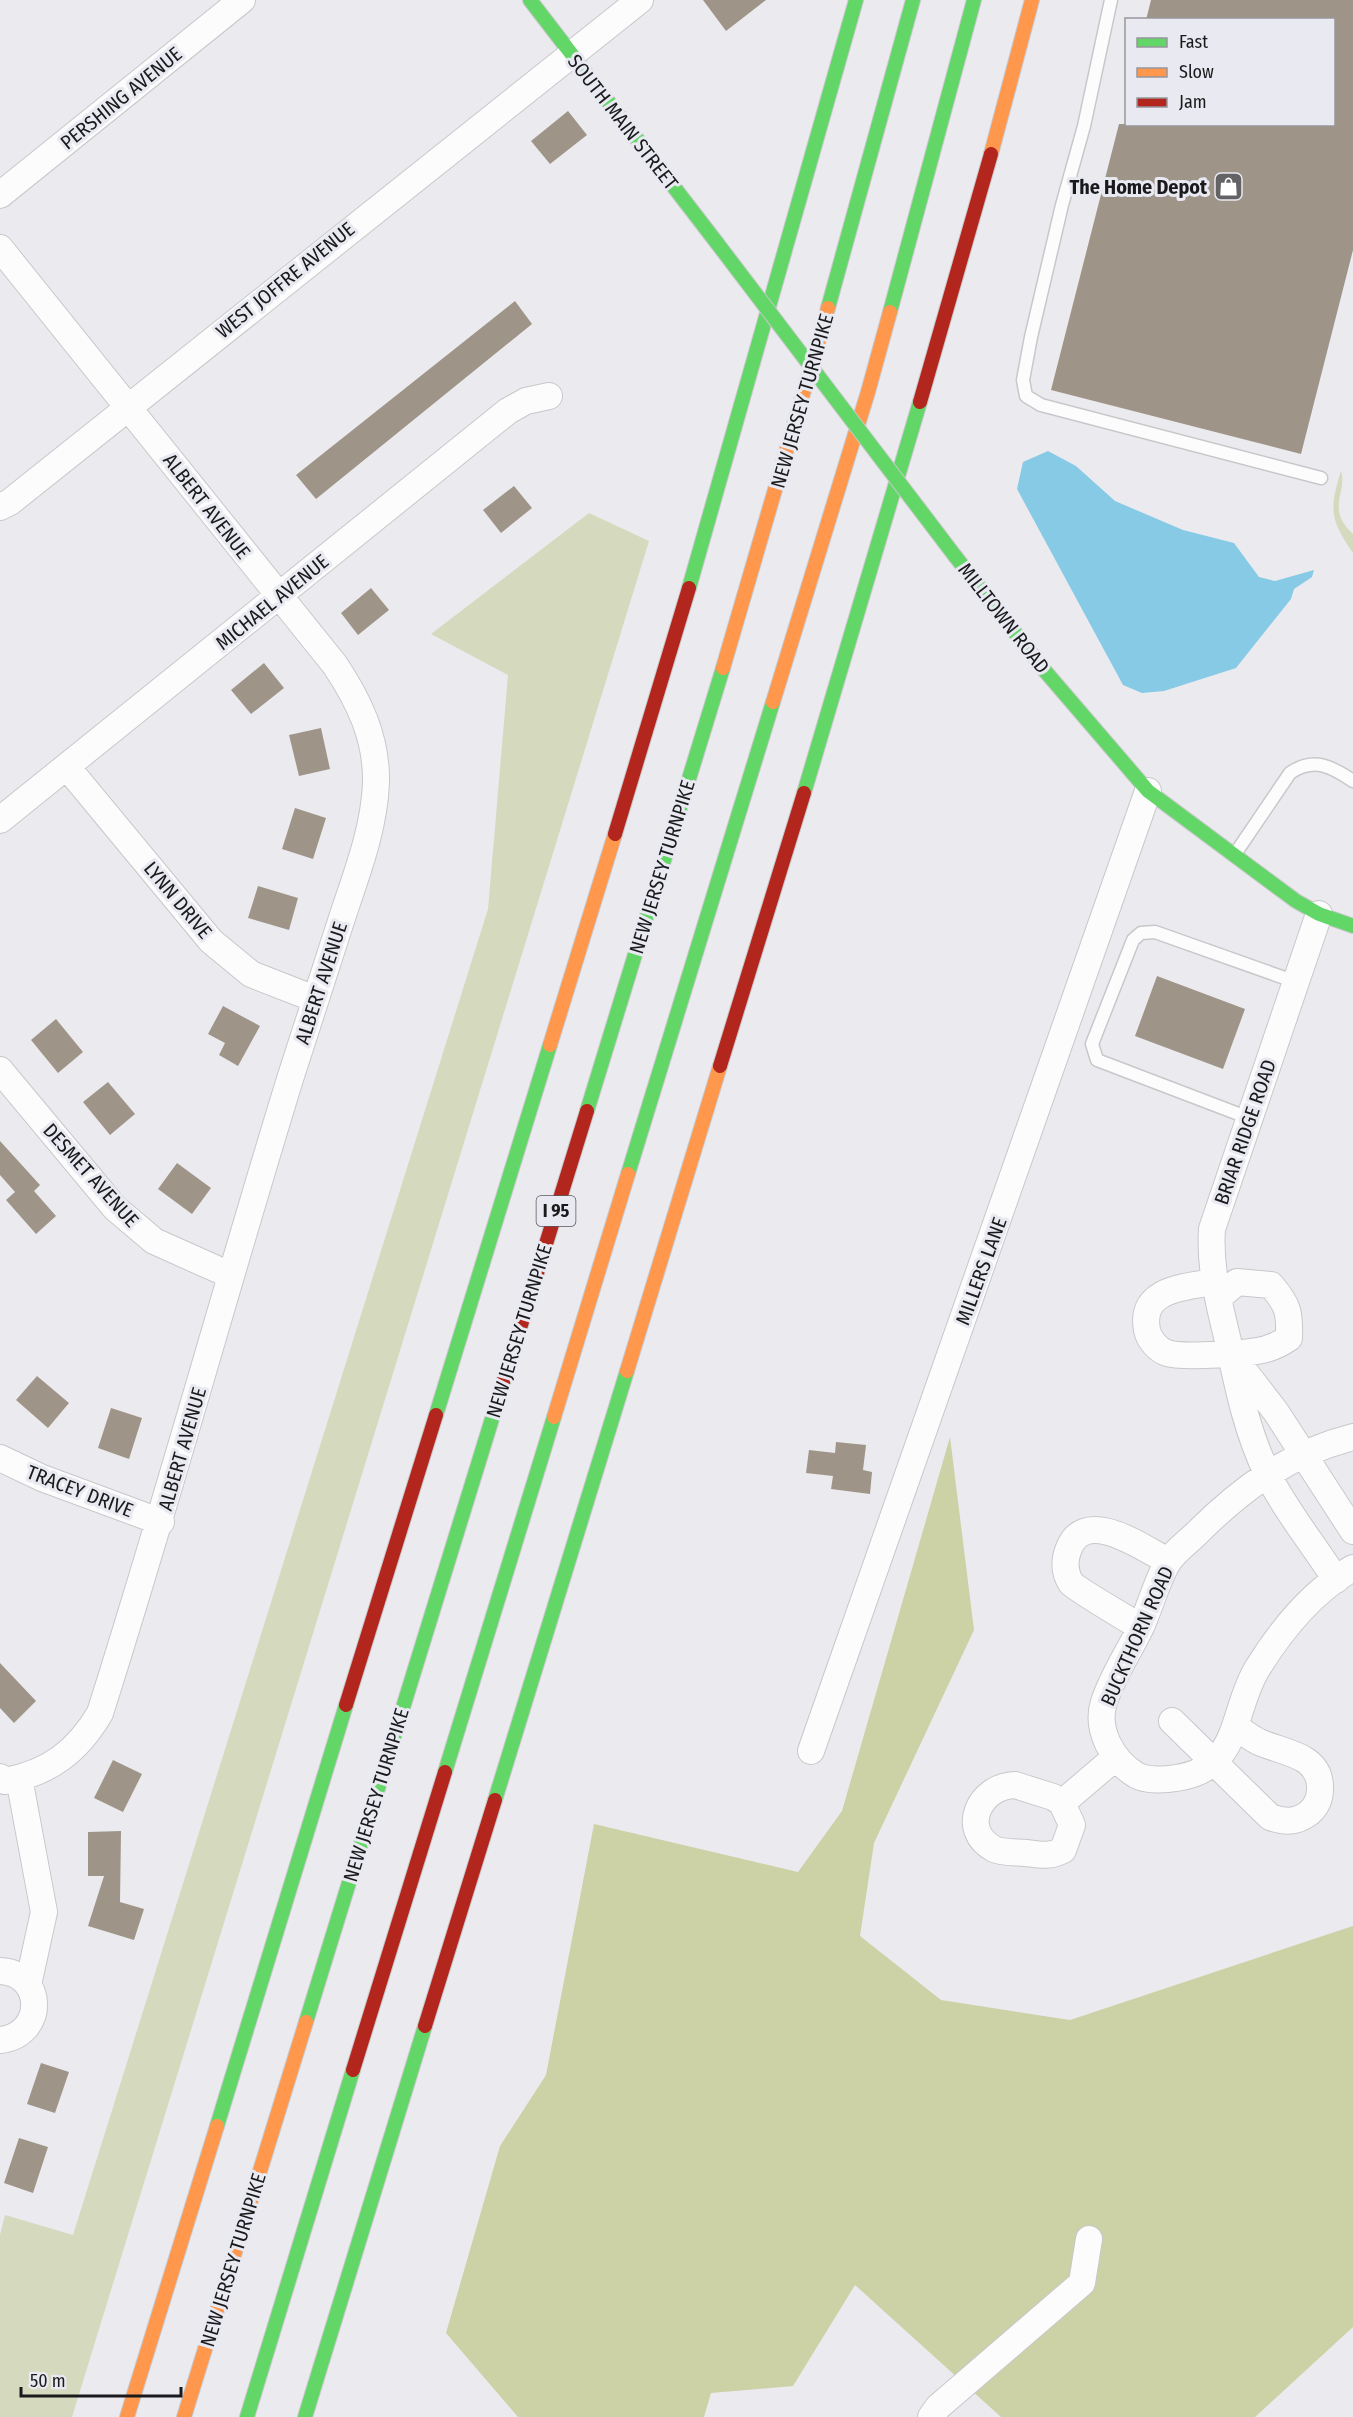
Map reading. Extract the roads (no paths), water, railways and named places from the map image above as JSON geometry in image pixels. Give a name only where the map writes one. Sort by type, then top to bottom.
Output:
[{"type":"main road","name":"SOUTH MAIN STREET","points":[[530,0],[717,243]]},
{"type":"main road","points":[[127,2417],[669,655],[856,0]]},
{"type":"main road","name":"NEW JERSEY TURNPIKE","points":[[184,2417],[728,653],[855,219],[913,0]]},
{"type":"main road","points":[[247,2417],[861,415],[974,0]]},
{"type":"main road","points":[[305,2417],[855,627],[978,201],[1032,0]]},
{"type":"main road","name":"MILLTOWN ROAD","points":[[717,243],[1045,670],[1148,791],[1296,901],[1319,914],[1353,926]]},
{"type":"street","name":"PERSHING AVENUE","points":[[0,195],[242,0]]},
{"type":"street","name":"WEST JOFFRE AVENUE","points":[[0,507],[10,502],[570,53],[640,0]]},
{"type":"street","name":"ALBERT AVENUE","points":[[0,248],[335,665],[358,699],[371,738],[376,781],[371,830],[315,999],[230,1275],[161,1522],[100,1713],[89,1732],[72,1751],[52,1765],[9,1778]]},
{"type":"street","name":"MICHAEL AVENUE","points":[[0,820],[508,411],[526,401],[549,396]]},
{"type":"street","name":"LYNN DRIVE","points":[[67,766],[211,941],[251,974],[315,999]]},
{"type":"street","name":"MILLERS LANE","points":[[811,1751],[1148,791]]},
{"type":"street","name":"BRIAR RIDGE ROAD","points":[[1319,914],[1212,1229],[1210,1253],[1216,1290],[1244,1410],[1267,1473],[1345,1574]]},
{"type":"street","name":"DESMET AVENUE","points":[[0,1070],[115,1208],[154,1241],[230,1275]]},
{"type":"street","points":[[1237,1282],[1271,1285],[1284,1300],[1290,1315],[1289,1338],[1267,1349],[1231,1354],[1168,1354],[1156,1347],[1148,1335],[1146,1321],[1155,1299],[1167,1291],[1216,1290],[1237,1282]]},
{"type":"street","name":"BRIAR RIDGE ROAD","points":[[1231,1354],[1276,1412],[1353,1531]]},
{"type":"street","name":"BUCKTHORN ROAD","points":[[1345,1574],[1315,1596],[1286,1628],[1256,1671],[1231,1739],[1214,1762],[1191,1776],[1162,1780],[1138,1776],[1116,1756],[1104,1738],[1103,1704],[1168,1562],[1206,1523],[1267,1473],[1304,1454],[1353,1437]]},
{"type":"street","name":"TRACEY DRIVE","points":[[0,1458],[42,1478],[161,1522]]},
{"type":"street","points":[[1140,1627],[1093,1596],[1080,1591],[1072,1583],[1065,1571],[1065,1557],[1070,1544],[1080,1534],[1090,1530],[1112,1531],[1168,1562]]},
{"type":"street","points":[[1172,1721],[1270,1817],[1283,1821],[1294,1821],[1314,1808],[1320,1795],[1320,1781],[1315,1768],[1305,1759],[1259,1742],[1236,1727]]},
{"type":"street","points":[[1062,1803],[1116,1756]]},
{"type":"street","points":[[9,1778],[44,1912],[28,1985]]},
{"type":"street","points":[[0,1971],[14,1973],[28,1985],[35,2002],[33,2016],[28,2026],[11,2039],[0,2040]]},
{"type":"street","points":[[931,2417],[938,2407],[1082,2283],[1089,2239]]},
{"type":"lane","points":[[1111,0],[1084,126],[1062,205],[1031,338],[1023,380],[1026,396],[1041,405],[1321,478]]},
{"type":"lane","points":[[1235,855],[1290,773],[1295,769],[1317,763],[1332,767],[1353,781]]},
{"type":"lane","points":[[1250,1119],[1097,1060],[1092,1044],[1133,940],[1142,933],[1155,932],[1296,982]]},
{"type":"water","points":[[1048,451],[1076,466],[1115,501],[1183,530],[1234,543],[1259,577],[1275,581],[1314,570],[1312,577],[1294,589],[1291,599],[1236,668],[1164,691],[1142,693],[1123,685],[1017,489],[1023,462]]},
{"type":"place","name":"The Home Depot","points":[[1228,187]]}]
